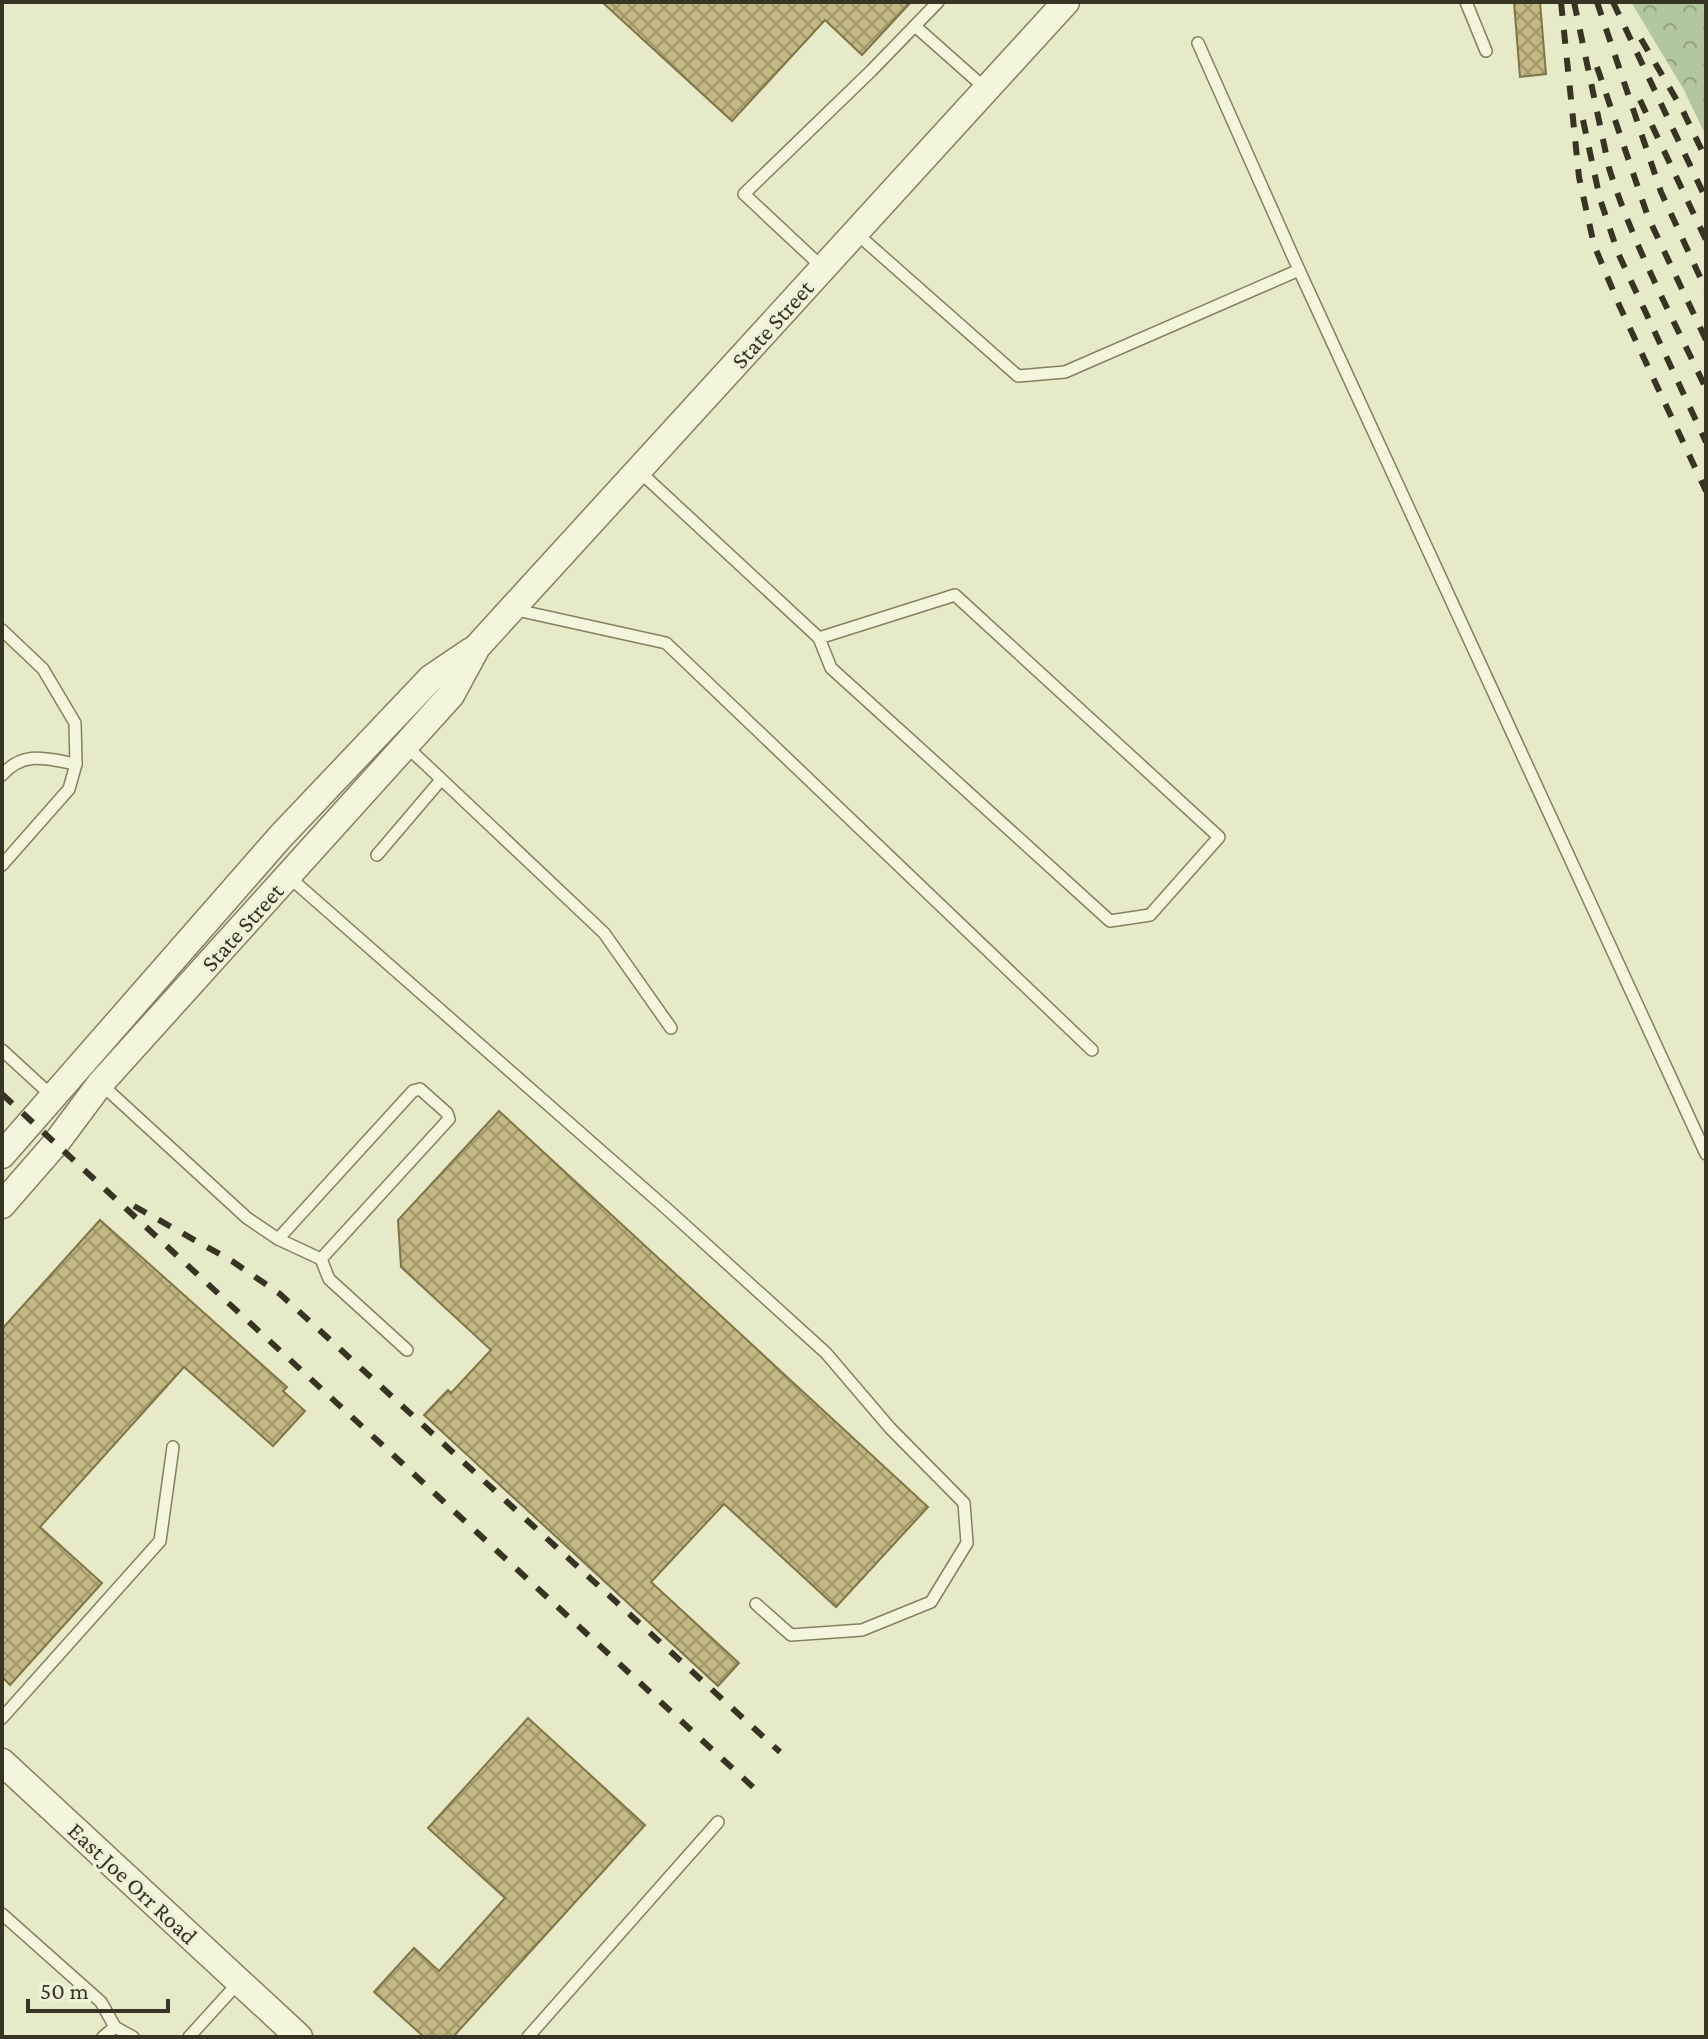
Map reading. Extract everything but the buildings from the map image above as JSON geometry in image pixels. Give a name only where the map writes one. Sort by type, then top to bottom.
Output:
[{"type":"street","name":"State Street","points":[[2,1155],[281,836],[431,678],[477,647],[1066,2]]},
{"type":"street","name":"State Street","points":[[2,1205],[56,1143],[100,1084],[451,695],[477,647]]},
{"type":"street","name":"East Joe Orr Road","points":[[2,1762],[299,2037]]},
{"type":"lane","points":[[823,268],[744,194],[938,2]]},
{"type":"lane","points":[[1466,2],[1486,51]]},
{"type":"lane","points":[[915,26],[986,90]]},
{"type":"lane","points":[[1198,43],[1299,270],[1706,1154]]},
{"type":"lane","points":[[856,233],[1018,376],[1065,372],[1299,270]]},
{"type":"lane","points":[[638,471],[819,638],[831,668],[1110,921],[1150,915],[1219,837],[955,595],[819,638]]},
{"type":"lane","points":[[512,609],[666,643],[1092,1050]]},
{"type":"lane","points":[[2,630],[43,669],[75,723],[76,764],[69,789],[2,865]]},
{"type":"lane","points":[[406,746],[604,933],[671,1028]]},
{"type":"lane","points":[[2,775],[12,763],[35,757],[76,764]]},
{"type":"lane","points":[[377,855],[436,788],[439,777]]},
{"type":"lane","points":[[288,877],[667,1209],[826,1353],[890,1428],[964,1503],[967,1543],[931,1602],[862,1630],[791,1635],[756,1604]]},
{"type":"lane","points":[[2,1050],[53,1097]]},
{"type":"lane","points":[[100,1084],[247,1218],[278,1239],[321,1259],[329,1279],[407,1350]]},
{"type":"lane","points":[[278,1239],[413,1091],[420,1089],[447,1113],[449,1119],[321,1259]]},
{"type":"lane","points":[[2,1718],[160,1541],[173,1447]]},
{"type":"lane","points":[[528,2037],[718,1822]]},
{"type":"lane","points":[[2,1914],[101,2002],[115,2027],[133,2037]]},
{"type":"lane","points":[[189,2037],[239,1982]]},
{"type":"lane","points":[[103,2037],[115,2027]]},
{"type":"green space","points":[[1631,2],[1706,2],[1706,136],[1684,90]]},
{"type":"railway","points":[[1561,2],[1579,177],[1594,245],[1706,491]]},
{"type":"railway","points":[[1574,2],[1609,168],[1641,253],[1706,389]]},
{"type":"railway","points":[[1597,2],[1661,192],[1706,290]]},
{"type":"railway","points":[[1613,2],[1706,199]]},
{"type":"railway","points":[[1641,39],[1682,109],[1706,159]]},
{"type":"railway","points":[[1597,67],[1648,217],[1706,340]]},
{"type":"railway","points":[[1640,100],[1706,240]]},
{"type":"railway","points":[[1583,120],[1600,199],[1618,253],[1706,442]]},
{"type":"railway","points":[[2,1094],[755,1789]]},
{"type":"railway","points":[[134,1206],[232,1261],[280,1294],[780,1752]]}]
